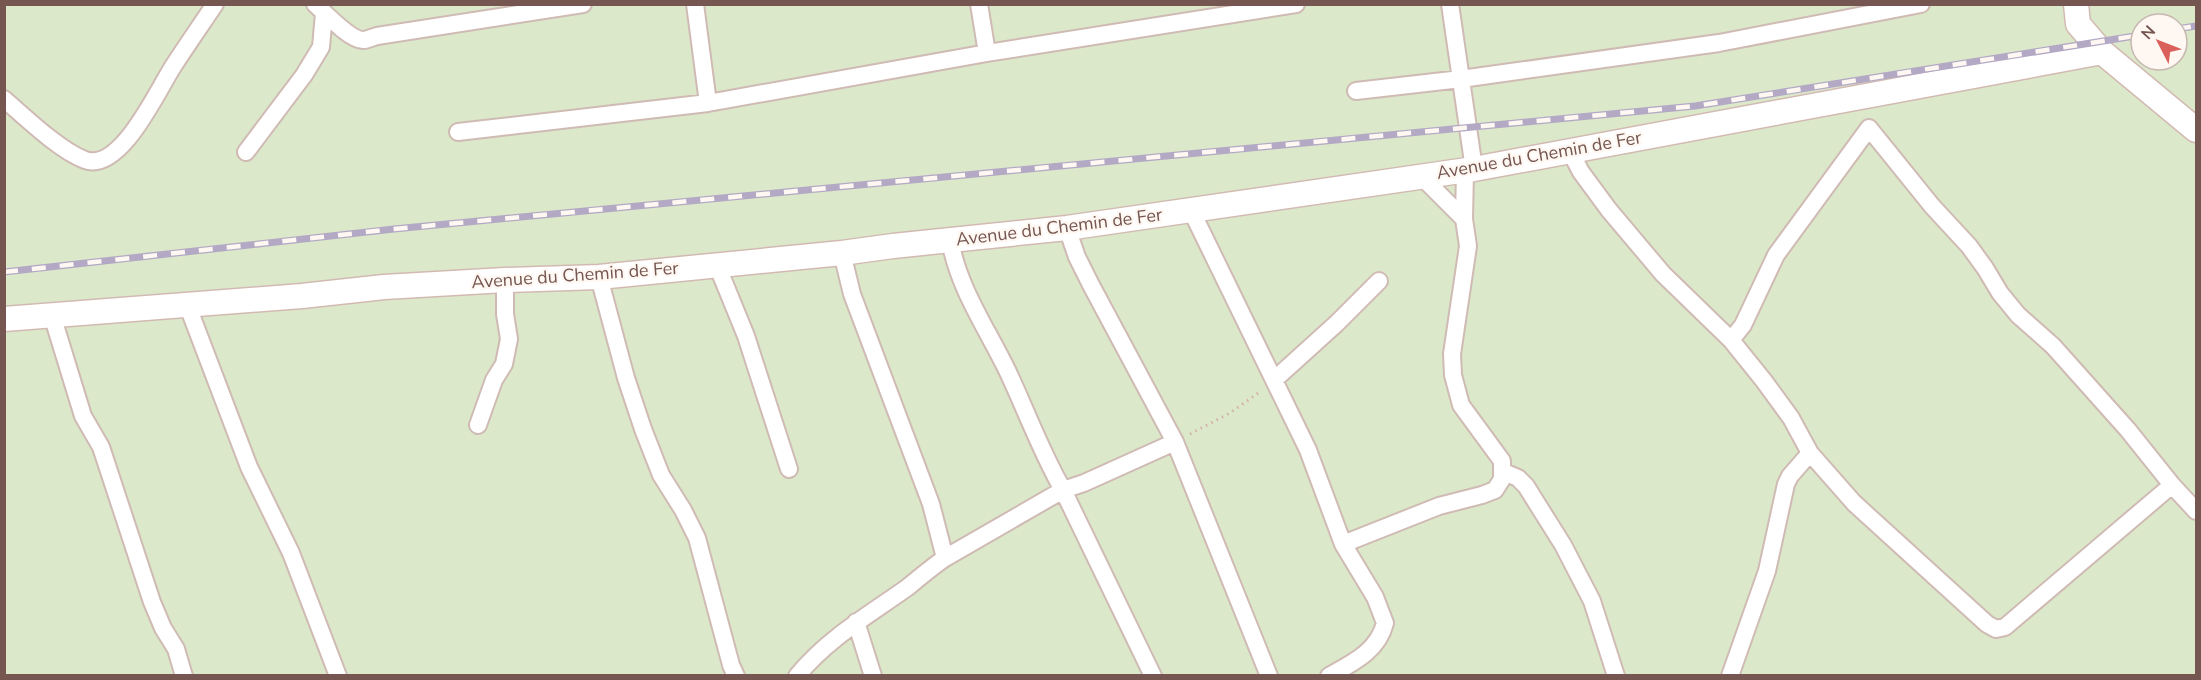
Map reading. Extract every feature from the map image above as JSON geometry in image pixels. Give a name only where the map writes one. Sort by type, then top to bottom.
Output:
[{"type":"street","points":[[4,99],[55,141],[76,155],[86,160],[99,161],[124,142],[140,123],[173,66],[215,4]]},
{"type":"street","points":[[320,9],[355,39],[364,40],[377,36],[583,4]]},
{"type":"street","points":[[694,4],[708,103]]},
{"type":"street","points":[[979,4],[987,53]]},
{"type":"street","points":[[458,132],[708,103],[987,53],[1296,4]]},
{"type":"street","points":[[1343,544],[1438,506],[1470,500],[1495,490],[1504,471],[1502,461],[1461,405],[1453,375],[1452,354],[1468,246],[1464,219],[1469,170],[1461,79],[1450,4]]},
{"type":"street","points":[[1356,91],[1461,79],[1719,43],[1921,4]]},
{"type":"street","points":[[2076,4],[2078,24],[2102,52],[2196,130]]},
{"type":"street","points":[[246,152],[304,75],[321,47],[320,9]]},
{"type":"street","name":"Avenue du Chemin de Fer","points":[[4,319],[505,280],[599,277],[1067,228],[1469,170],[2102,52]]},
{"type":"street","points":[[1731,340],[1743,326],[1776,255],[1869,128],[1932,206],[1969,246],[2000,293],[2018,315],[2053,346],[2196,511]]},
{"type":"street","points":[[1570,151],[1581,172],[1609,210],[1663,274],[1731,340],[1791,418],[1810,453],[1854,503],[1987,624],[1996,629],[2005,627],[2172,485]]},
{"type":"street","points":[[1421,176],[1464,219]]},
{"type":"street","points":[[1191,210],[1308,450],[1343,544],[1375,597],[1385,623],[1378,639],[1365,654],[1357,661],[1329,675]]},
{"type":"street","points":[[1067,228],[1077,257],[1091,285],[1175,442],[1269,675]]},
{"type":"street","points":[[950,240],[953,258],[963,286],[1006,368],[1153,675]]},
{"type":"street","points":[[842,253],[852,294],[931,504],[945,558]]},
{"type":"street","points":[[717,265],[746,336],[789,469]]},
{"type":"street","points":[[599,277],[642,429],[661,475],[697,538],[729,672]]},
{"type":"street","points":[[478,425],[494,380],[504,364],[509,339],[505,314],[505,280]]},
{"type":"street","points":[[1274,380],[1379,281]]},
{"type":"street","points":[[187,304],[249,467],[291,553],[338,675]]},
{"type":"street","points":[[52,315],[83,416],[101,447],[152,602],[163,628],[176,649],[184,675]]},
{"type":"street","points":[[797,675],[819,650],[945,558],[1063,490],[1175,442]]},
{"type":"street","points":[[1730,675],[1767,571],[1786,484],[1810,453]]},
{"type":"street","points":[[1504,471],[1518,478],[1526,486],[1563,545],[1592,601],[1616,675]]},
{"type":"street","points":[[856,622],[873,675]]},
{"type":"path","points":[[1175,442],[1230,413],[1274,380]]},
{"type":"green space","points":[[5,5],[2196,5],[2196,675],[5,675]]},
{"type":"railway","points":[[2189,27],[2196,26]]},
{"type":"railway","points":[[4,272],[394,229],[1695,106],[2129,37]]}]
